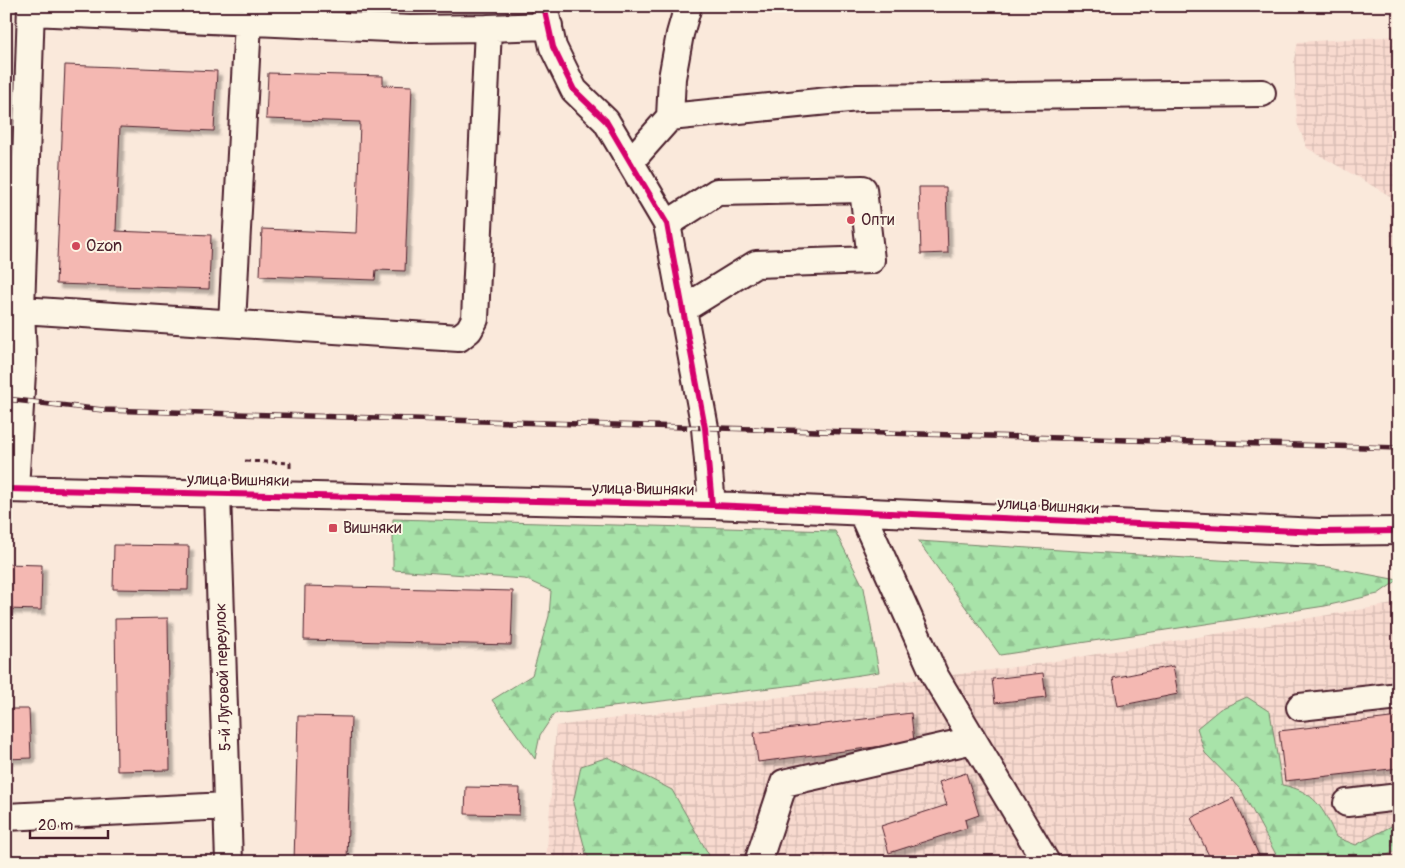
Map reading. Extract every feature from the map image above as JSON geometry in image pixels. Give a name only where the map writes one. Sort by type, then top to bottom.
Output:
[{"type":"street","points":[[631,161],[670,117],[672,78],[680,34],[688,6]]},
{"type":"street","points":[[10,489],[23,356],[21,310],[32,9],[248,22],[410,29],[488,28],[546,16],[553,47],[574,90],[606,121],[667,224],[705,428],[712,504]]},
{"type":"street","points":[[232,323],[248,22]]},
{"type":"street","points":[[21,310],[459,338],[468,330],[475,319],[488,28]]},
{"type":"street","points":[[670,117],[858,98],[1262,93]]},
{"type":"street","points":[[667,224],[717,192],[863,189],[871,260],[756,264],[682,310]]},
{"type":"street","name":"улица Вишняки","points":[[10,489],[712,504],[1319,532],[1399,531]]},
{"type":"street","name":"5-й Луговой переулок","points":[[217,493],[229,862]]},
{"type":"street","points":[[861,511],[935,676],[1046,862]]},
{"type":"street","points":[[1300,707],[1399,696]]},
{"type":"street","points":[[758,862],[784,783],[973,740]]},
{"type":"street","points":[[1347,803],[1399,797]]},
{"type":"street","points":[[6,817],[227,806]]},
{"type":"shaded area","points":[[1399,36],[1399,392],[1393,392],[1390,196],[1307,148],[1297,123],[1294,59],[1298,42]]},
{"type":"shaded area","points":[[1399,603],[1399,862],[546,862],[556,726],[1037,664]]},
{"type":"green space","points":[[393,519],[835,531],[864,588],[879,672],[795,685],[554,714],[540,735],[535,759],[492,700],[532,675],[549,616],[551,591],[525,579],[393,570]]},
{"type":"green space","points":[[918,541],[1329,567],[1398,580],[1378,594],[1325,606],[1000,655]]},
{"type":"green space","points":[[1247,697],[1270,712],[1282,785],[1310,796],[1322,809],[1336,837],[1356,845],[1399,822],[1399,849],[1374,862],[1280,862],[1242,791],[1205,753],[1197,728],[1220,709]]},
{"type":"green space","points":[[608,757],[672,790],[709,855],[709,862],[591,862],[586,853],[573,803],[581,766]]},
{"type":"building","points":[[65,65],[217,71],[214,131],[120,127],[116,231],[211,235],[209,289],[56,284]]},
{"type":"building","points":[[268,73],[383,76],[383,85],[412,86],[405,271],[376,270],[375,280],[260,276],[262,229],[356,233],[360,122],[266,119]]},
{"type":"building","points":[[919,187],[946,187],[948,253],[921,254]]},
{"type":"building","points":[[114,545],[189,546],[188,590],[113,589]]},
{"type":"building","points":[[6,564],[42,565],[41,610],[6,609]]},
{"type":"building","points":[[305,586],[513,591],[511,645],[304,640]]},
{"type":"building","points":[[168,618],[170,770],[117,771],[115,619]]},
{"type":"building","points":[[1173,666],[1178,694],[1118,706],[1113,678]]},
{"type":"building","points":[[1043,673],[1046,697],[995,703],[992,679]]},
{"type":"building","points":[[6,709],[29,709],[31,758],[7,759]]},
{"type":"building","points":[[911,713],[914,742],[758,762],[754,733]]},
{"type":"building","points":[[298,716],[351,717],[347,862],[294,862]]},
{"type":"building","points":[[1399,717],[1399,768],[1285,781],[1279,731]]},
{"type":"building","points":[[966,773],[979,815],[965,820],[967,828],[889,853],[881,826],[947,805],[939,782]]},
{"type":"building","points":[[466,787],[520,788],[519,815],[465,814]]},
{"type":"building","points":[[1233,798],[1262,862],[1212,862],[1191,818]]},
{"type":"railway","points":[[6,399],[103,410],[1399,448]]},
{"type":"cycle path","points":[[544,6],[553,47],[574,90],[606,121],[667,224],[705,428],[712,505]]},
{"type":"cycle path","points":[[6,489],[712,505],[1319,532],[1399,531]]},
{"type":"place","name":"Опти","points":[[851,220]]},
{"type":"place","name":"Ozon","points":[[76,246]]},
{"type":"place","name":"Вишняки","points":[[333,528]]}]
